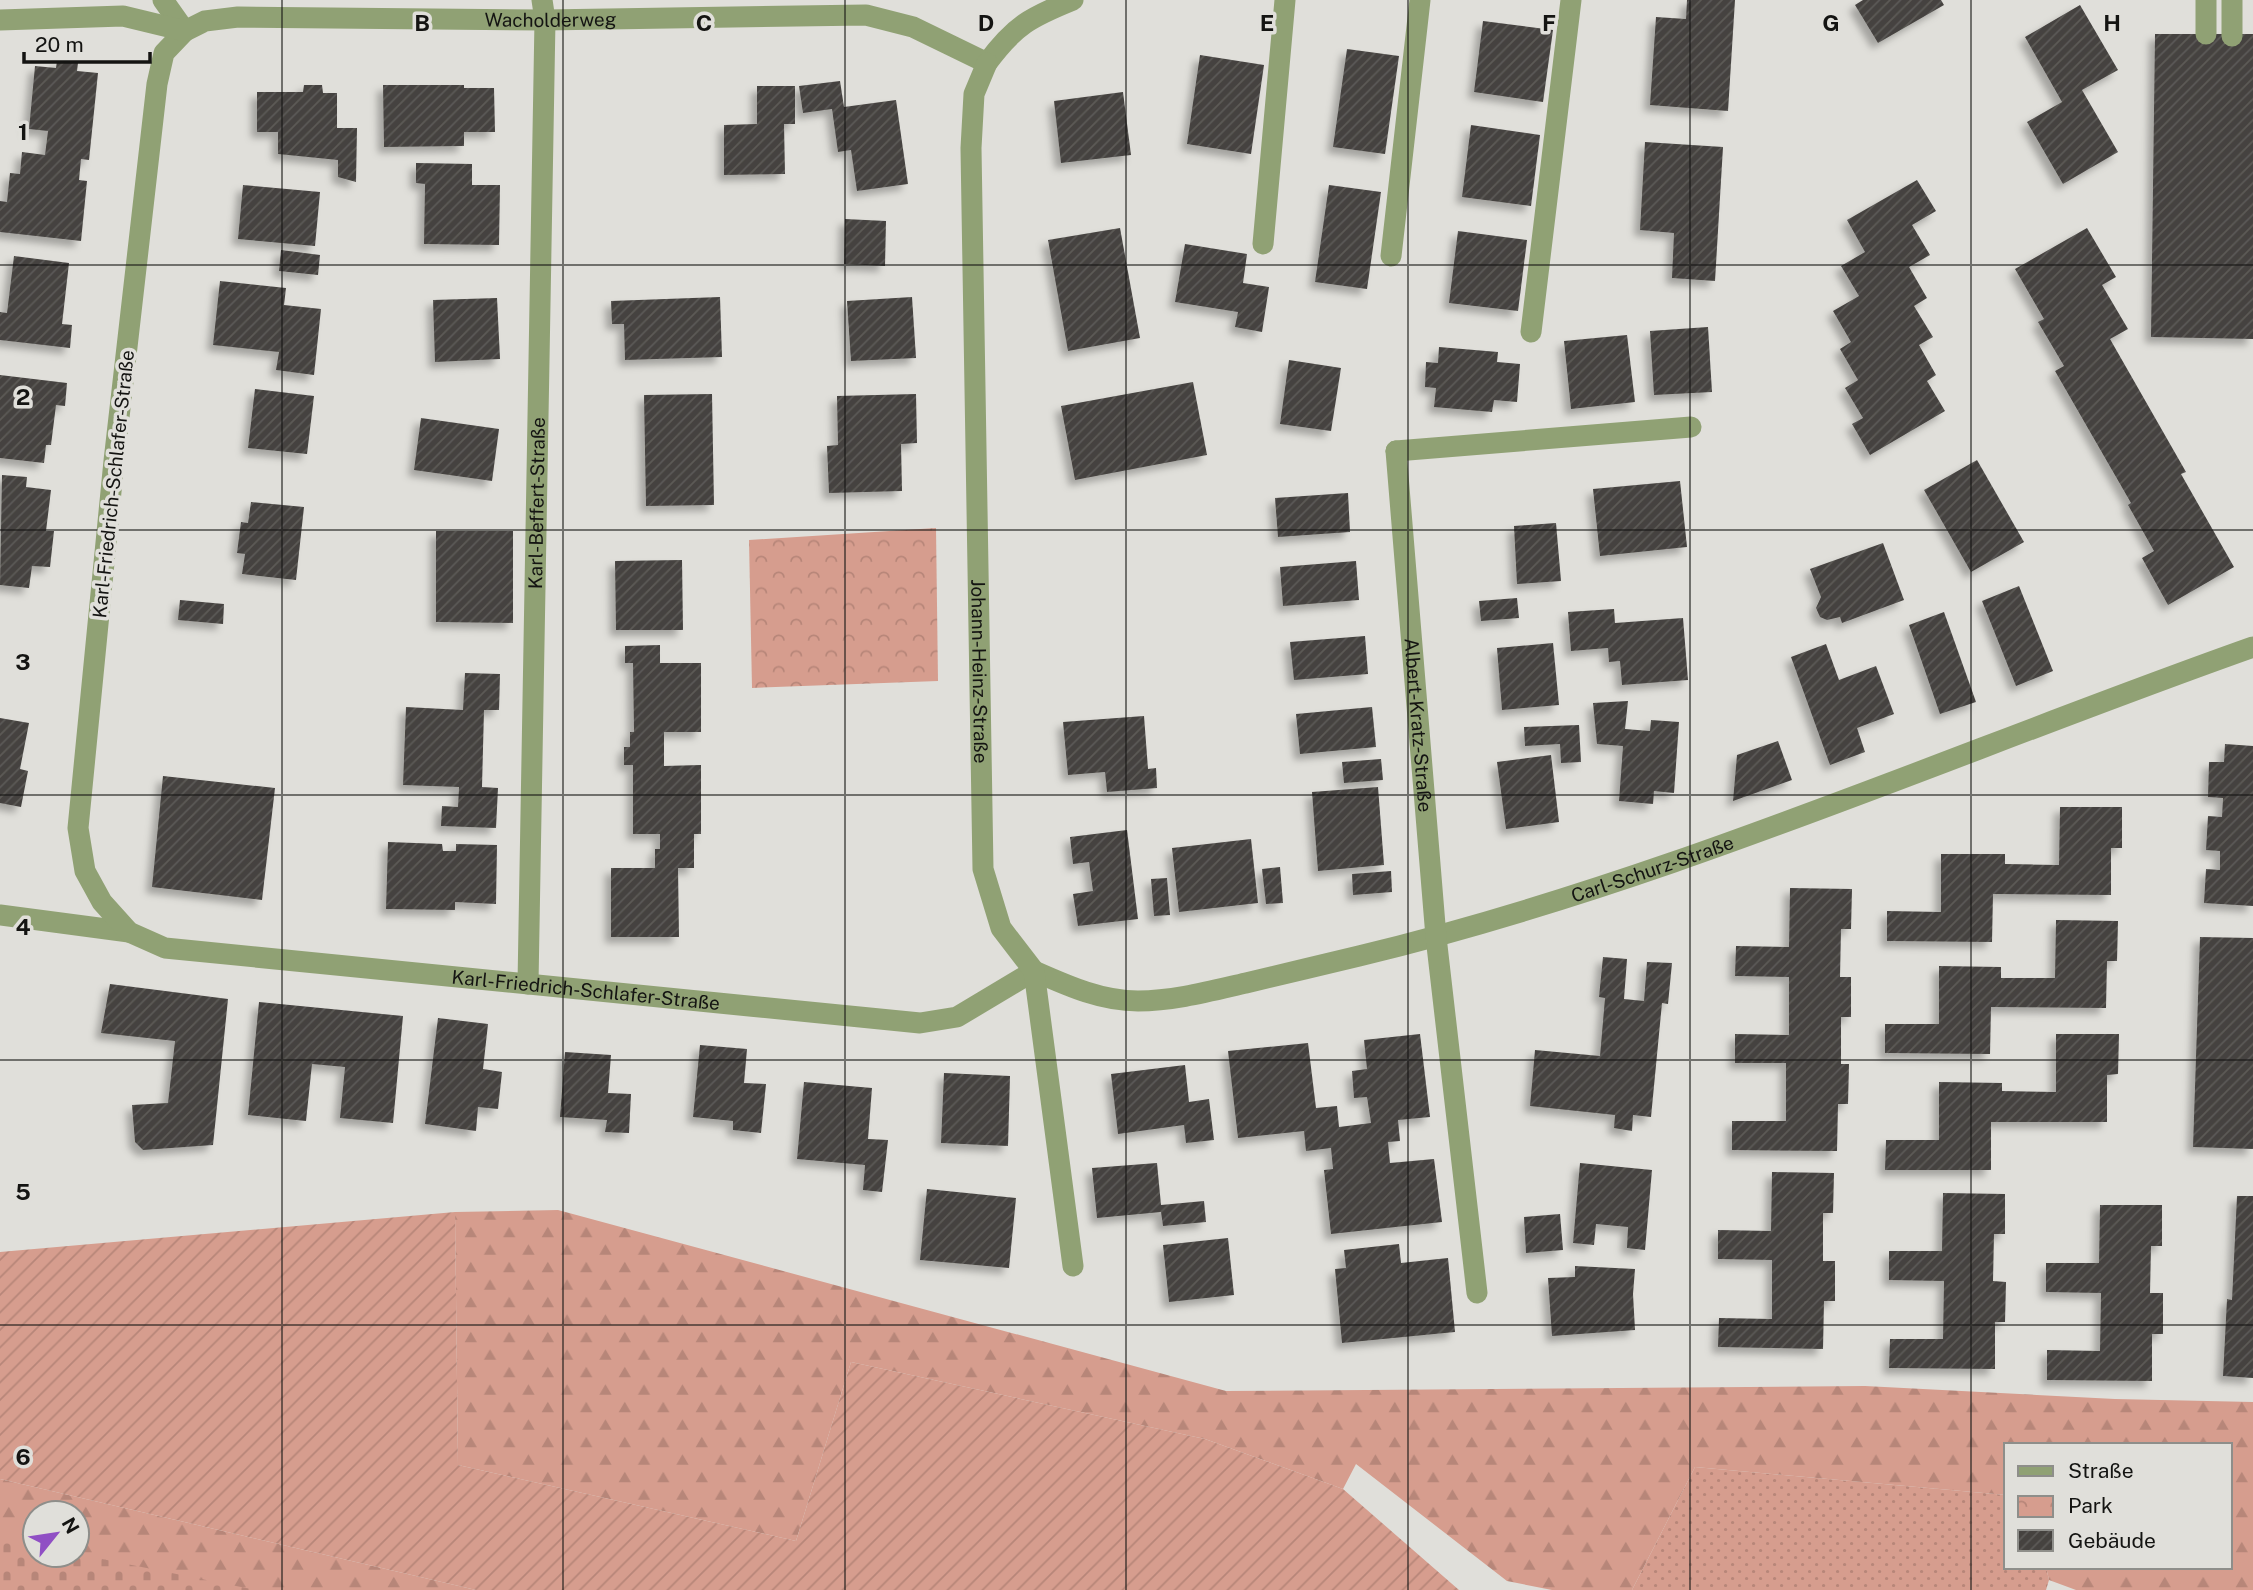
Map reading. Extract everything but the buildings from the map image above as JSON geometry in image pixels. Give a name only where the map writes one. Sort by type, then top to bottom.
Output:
[{"type":"street","points":[[163,0],[185,32]]},
{"type":"street","points":[[987,63],[1006,37],[1033,16],[1073,0]]},
{"type":"street","points":[[1263,244],[1285,0]]},
{"type":"street","points":[[1391,257],[1420,0]]},
{"type":"street","points":[[1531,332],[1571,0]]},
{"type":"street","points":[[2206,0],[2206,34]]},
{"type":"street","points":[[2232,0],[2232,36]]},
{"type":"street","name":"Wacholderweg","points":[[185,32],[205,22],[238,17],[544,10],[866,15],[913,27],[987,63]]},
{"type":"street","name":"Karl-Beffert-Straße","points":[[528,984],[544,10]]},
{"type":"street","points":[[0,20],[123,16],[185,32]]},
{"type":"street","name":"Karl-Friedrich-Schlafer-Straße","points":[[129,932],[102,902],[85,871],[78,828],[114,461],[157,84],[164,52],[185,32]]},
{"type":"street","name":"Johann-Heinz-Straße","points":[[987,63],[974,94],[971,148],[982,869],[1001,928],[1034,971],[1073,1266]]},
{"type":"street","name":"Albert-Kratz-Straße","points":[[1477,1293],[1436,937],[1396,451],[1691,427]]},
{"type":"street","name":"Carl-Schurz-Straße","points":[[1034,971],[1086,993],[1138,1001],[1202,993],[1436,937],[1585,891],[1864,794],[2130,691],[2253,647]]},
{"type":"street","name":"Karl-Friedrich-Schlafer-Straße","points":[[0,915],[129,932],[165,948],[920,1023],[957,1017],[1034,971]]},
{"type":"green space","points":[[936,528],[938,681],[752,688],[749,540]]},
{"type":"green space","points":[[558,1210],[1226,1391],[1865,1386],[2115,1399],[2253,1402],[2253,1590],[2076,1590],[2049,1580],[2046,1569],[2232,1569],[2232,1443],[2004,1443],[2004,1495],[1695,1467],[1632,1590],[1552,1590],[1507,1581],[1356,1464],[1343,1489],[1205,1439],[851,1362],[796,1541],[458,1465],[455,1212]]},
{"type":"green space","points":[[455,1212],[458,1465],[796,1541],[851,1362],[1205,1439],[1343,1489],[1459,1590],[476,1590],[0,1479],[0,1252]]},
{"type":"green space","points":[[1695,1467],[2004,1495],[2004,1569],[2046,1569],[2049,1580],[2046,1590],[1632,1590]]},
{"type":"green space","points":[[0,1479],[86,1499],[21,1499],[21,1569],[91,1569],[91,1500],[476,1590],[0,1590]]},
{"type":"green space","points":[[0,1539],[21,1543],[21,1569],[91,1569],[91,1557],[256,1590],[0,1590]]}]
